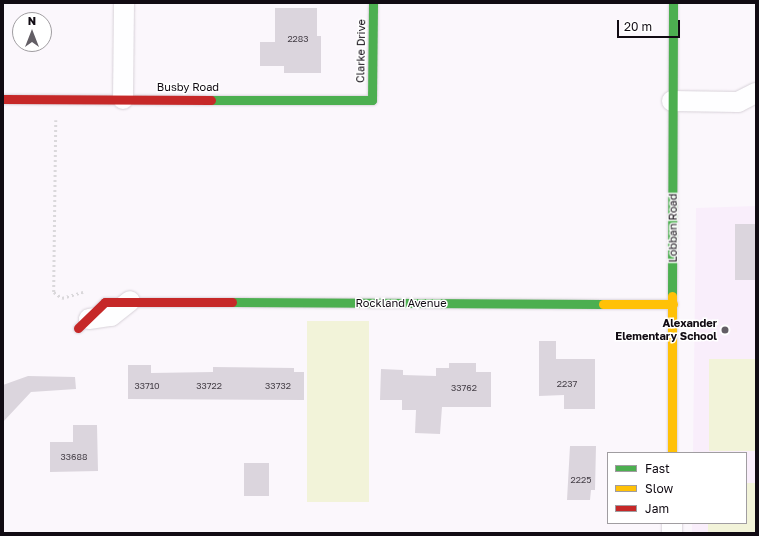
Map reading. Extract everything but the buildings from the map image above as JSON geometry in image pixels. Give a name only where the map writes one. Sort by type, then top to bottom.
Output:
[{"type":"street","points":[[123,99],[124,3]]},
{"type":"street","name":"Clarke Drive","points":[[372,100],[373,3]]},
{"type":"street","name":"Lobban Road","points":[[672,452],[673,3]]},
{"type":"street","points":[[672,101],[738,102],[756,93]]},
{"type":"street","name":"Busby Road","points":[[3,99],[372,100]]},
{"type":"street","name":"Rockland Avenue","points":[[84,324],[111,316],[130,301],[673,304]]},
{"type":"path","points":[[56,99],[54,292],[62,298],[89,292]]},
{"type":"shaded area","name":"Alexander Elementary School","points":[[756,206],[756,533],[692,533],[692,524],[747,524],[747,452],[693,452],[696,208]]},
{"type":"green space","points":[[307,321],[369,321],[369,502],[307,502]]},
{"type":"green space","points":[[709,359],[756,359],[756,451],[709,451]]},
{"type":"green space","points":[[747,483],[756,483],[756,533],[708,533],[708,524],[747,524]]},
{"type":"traffic: fast","points":[[211,100],[372,100],[373,3]]},
{"type":"traffic: fast","points":[[672,296],[673,3]]},
{"type":"traffic: fast","points":[[232,302],[603,304]]},
{"type":"traffic: slow","points":[[672,296],[672,452]]},
{"type":"traffic: slow","points":[[603,304],[673,304]]},
{"type":"traffic: jam","points":[[3,99],[211,100]]},
{"type":"traffic: jam","points":[[78,328],[105,302],[232,302]]},
{"type":"place","name":"Alexander Elementary School","points":[[725,330]]}]
